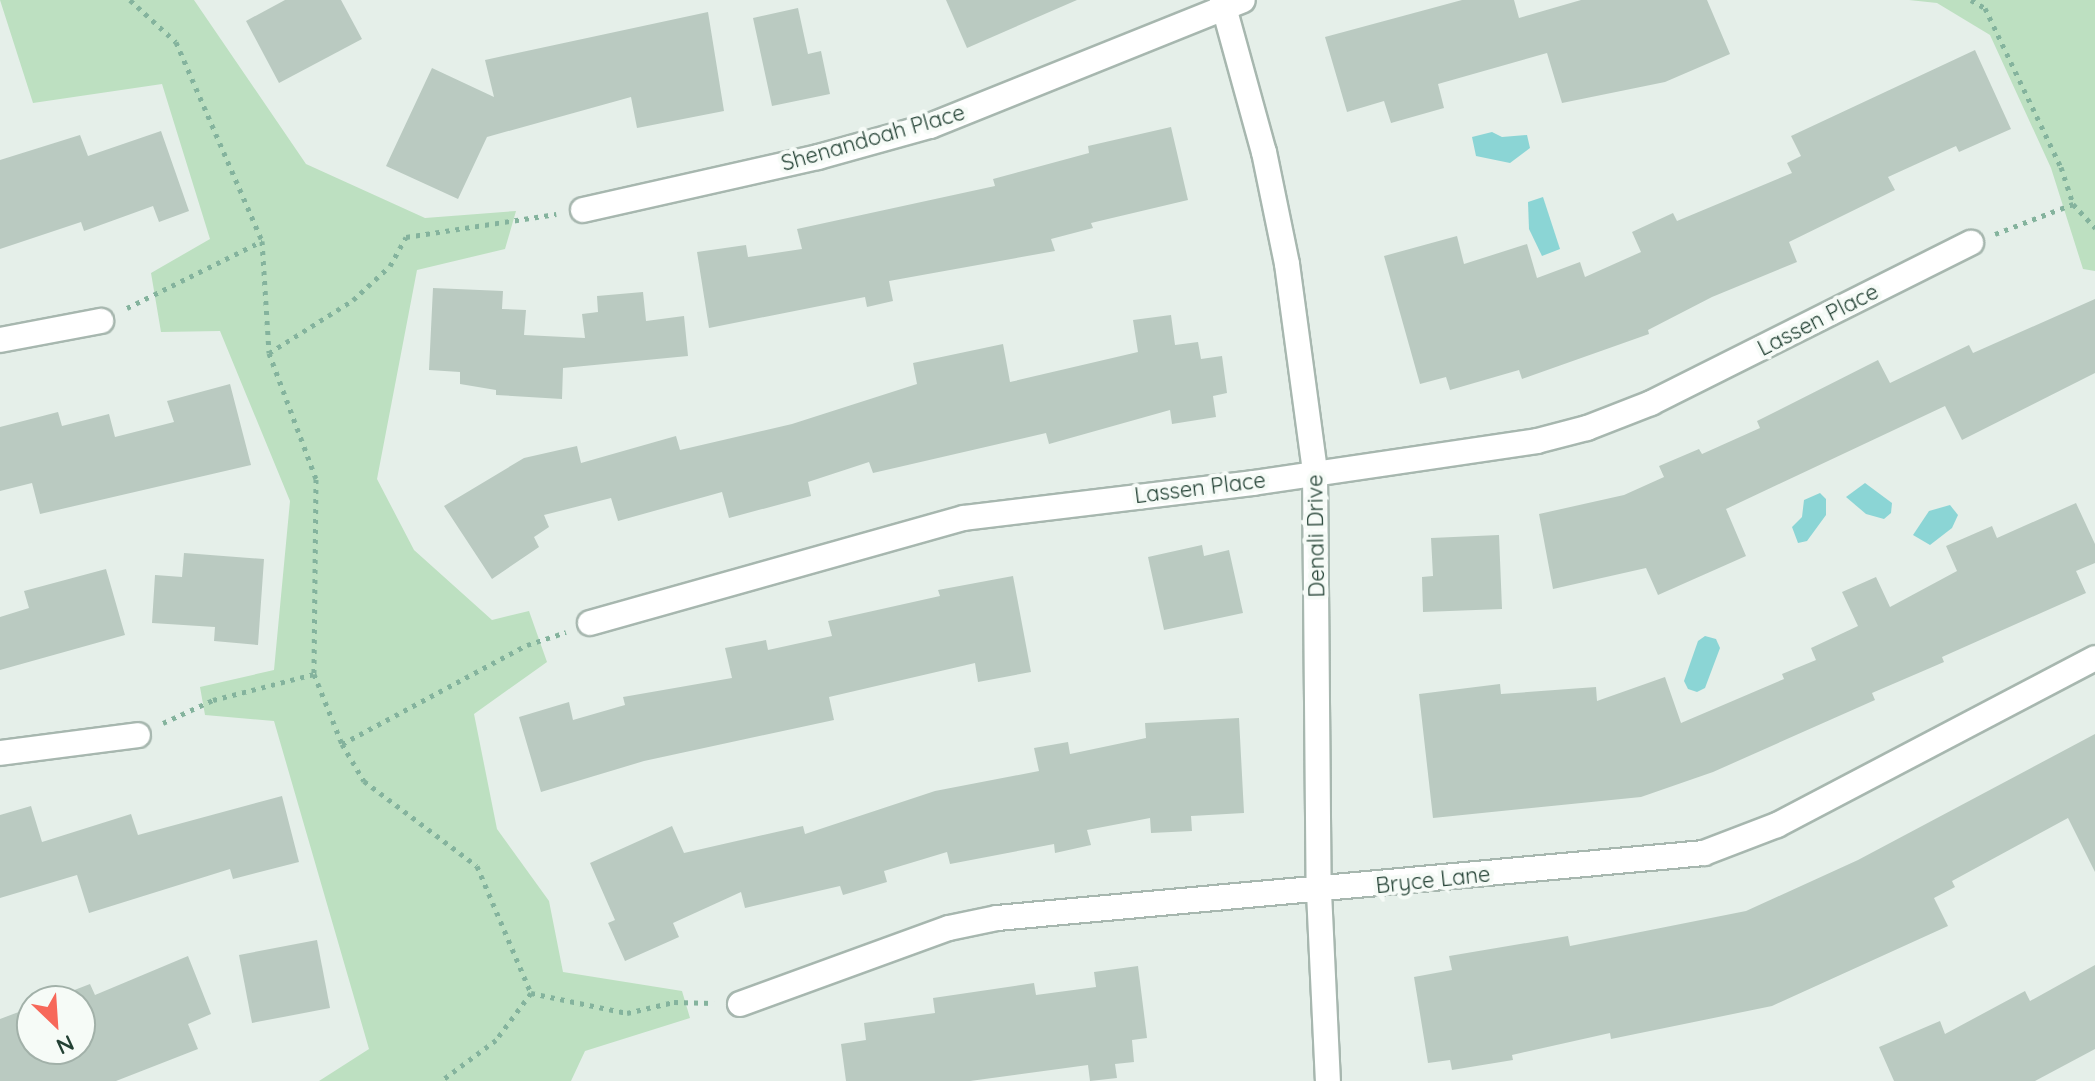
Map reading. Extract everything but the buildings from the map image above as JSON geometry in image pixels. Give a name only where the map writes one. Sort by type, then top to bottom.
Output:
[{"type":"street","name":"Shenandoah Place","points":[[583,210],[818,157],[930,126],[1230,3]]},
{"type":"street","name":"Denali Drive","points":[[1230,3],[1287,264],[1315,472],[1319,892],[1328,1081]]},
{"type":"street","name":"Lassen Place","points":[[590,623],[964,518],[1537,441],[1587,428],[1651,403],[1971,243]]},
{"type":"street","points":[[0,340],[101,321]]},
{"type":"street","name":"Bryce Lane","points":[[740,1004],[949,928],[997,918],[1319,892],[1704,853],[1777,825],[2095,658]]},
{"type":"street","points":[[0,753],[138,735]]},
{"type":"path","points":[[130,0],[176,42],[262,241],[269,353],[316,479],[314,674],[342,744],[364,781],[477,866],[531,993]]},
{"type":"path","points":[[1971,0],[1985,8],[2016,68],[2073,204],[2095,228]]},
{"type":"path","points":[[1971,243],[2073,204]]},
{"type":"path","points":[[269,353],[353,300],[390,266],[406,237],[583,210]]},
{"type":"path","points":[[101,321],[262,241]]},
{"type":"path","points":[[342,744],[527,645],[590,623]]},
{"type":"path","points":[[138,735],[213,700],[314,674]]},
{"type":"path","points":[[531,993],[627,1013],[674,1002],[740,1004]]},
{"type":"path","points":[[441,1081],[496,1040],[531,993]]},
{"type":"green space","points":[[0,0],[194,0],[306,164],[425,218],[516,211],[505,249],[417,270],[377,479],[414,550],[492,620],[529,611],[547,662],[474,714],[497,829],[549,901],[563,972],[682,991],[690,1018],[585,1051],[571,1081],[319,1081],[369,1049],[274,721],[205,715],[200,687],[274,670],[290,501],[220,331],[161,332],[151,273],[210,239],[162,84],[33,103]]},
{"type":"green space","points":[[1909,0],[2095,0],[2095,271],[2083,269],[2051,168],[1990,35],[1937,3]]},
{"type":"water","points":[[1492,132],[1502,137],[1527,135],[1530,148],[1510,163],[1476,156],[1472,137]]},
{"type":"water","points":[[1543,197],[1560,249],[1542,256],[1529,229],[1528,202]]},
{"type":"water","points":[[1865,483],[1892,503],[1891,513],[1884,519],[1866,514],[1846,497]]},
{"type":"water","points":[[1820,493],[1826,499],[1826,515],[1807,541],[1798,543],[1792,527],[1802,517],[1804,500]]},
{"type":"water","points":[[1950,505],[1958,515],[1952,528],[1930,545],[1913,535],[1929,511]]},
{"type":"water","points":[[1705,636],[1716,639],[1720,648],[1705,688],[1697,692],[1688,689],[1684,681],[1698,641]]}]
